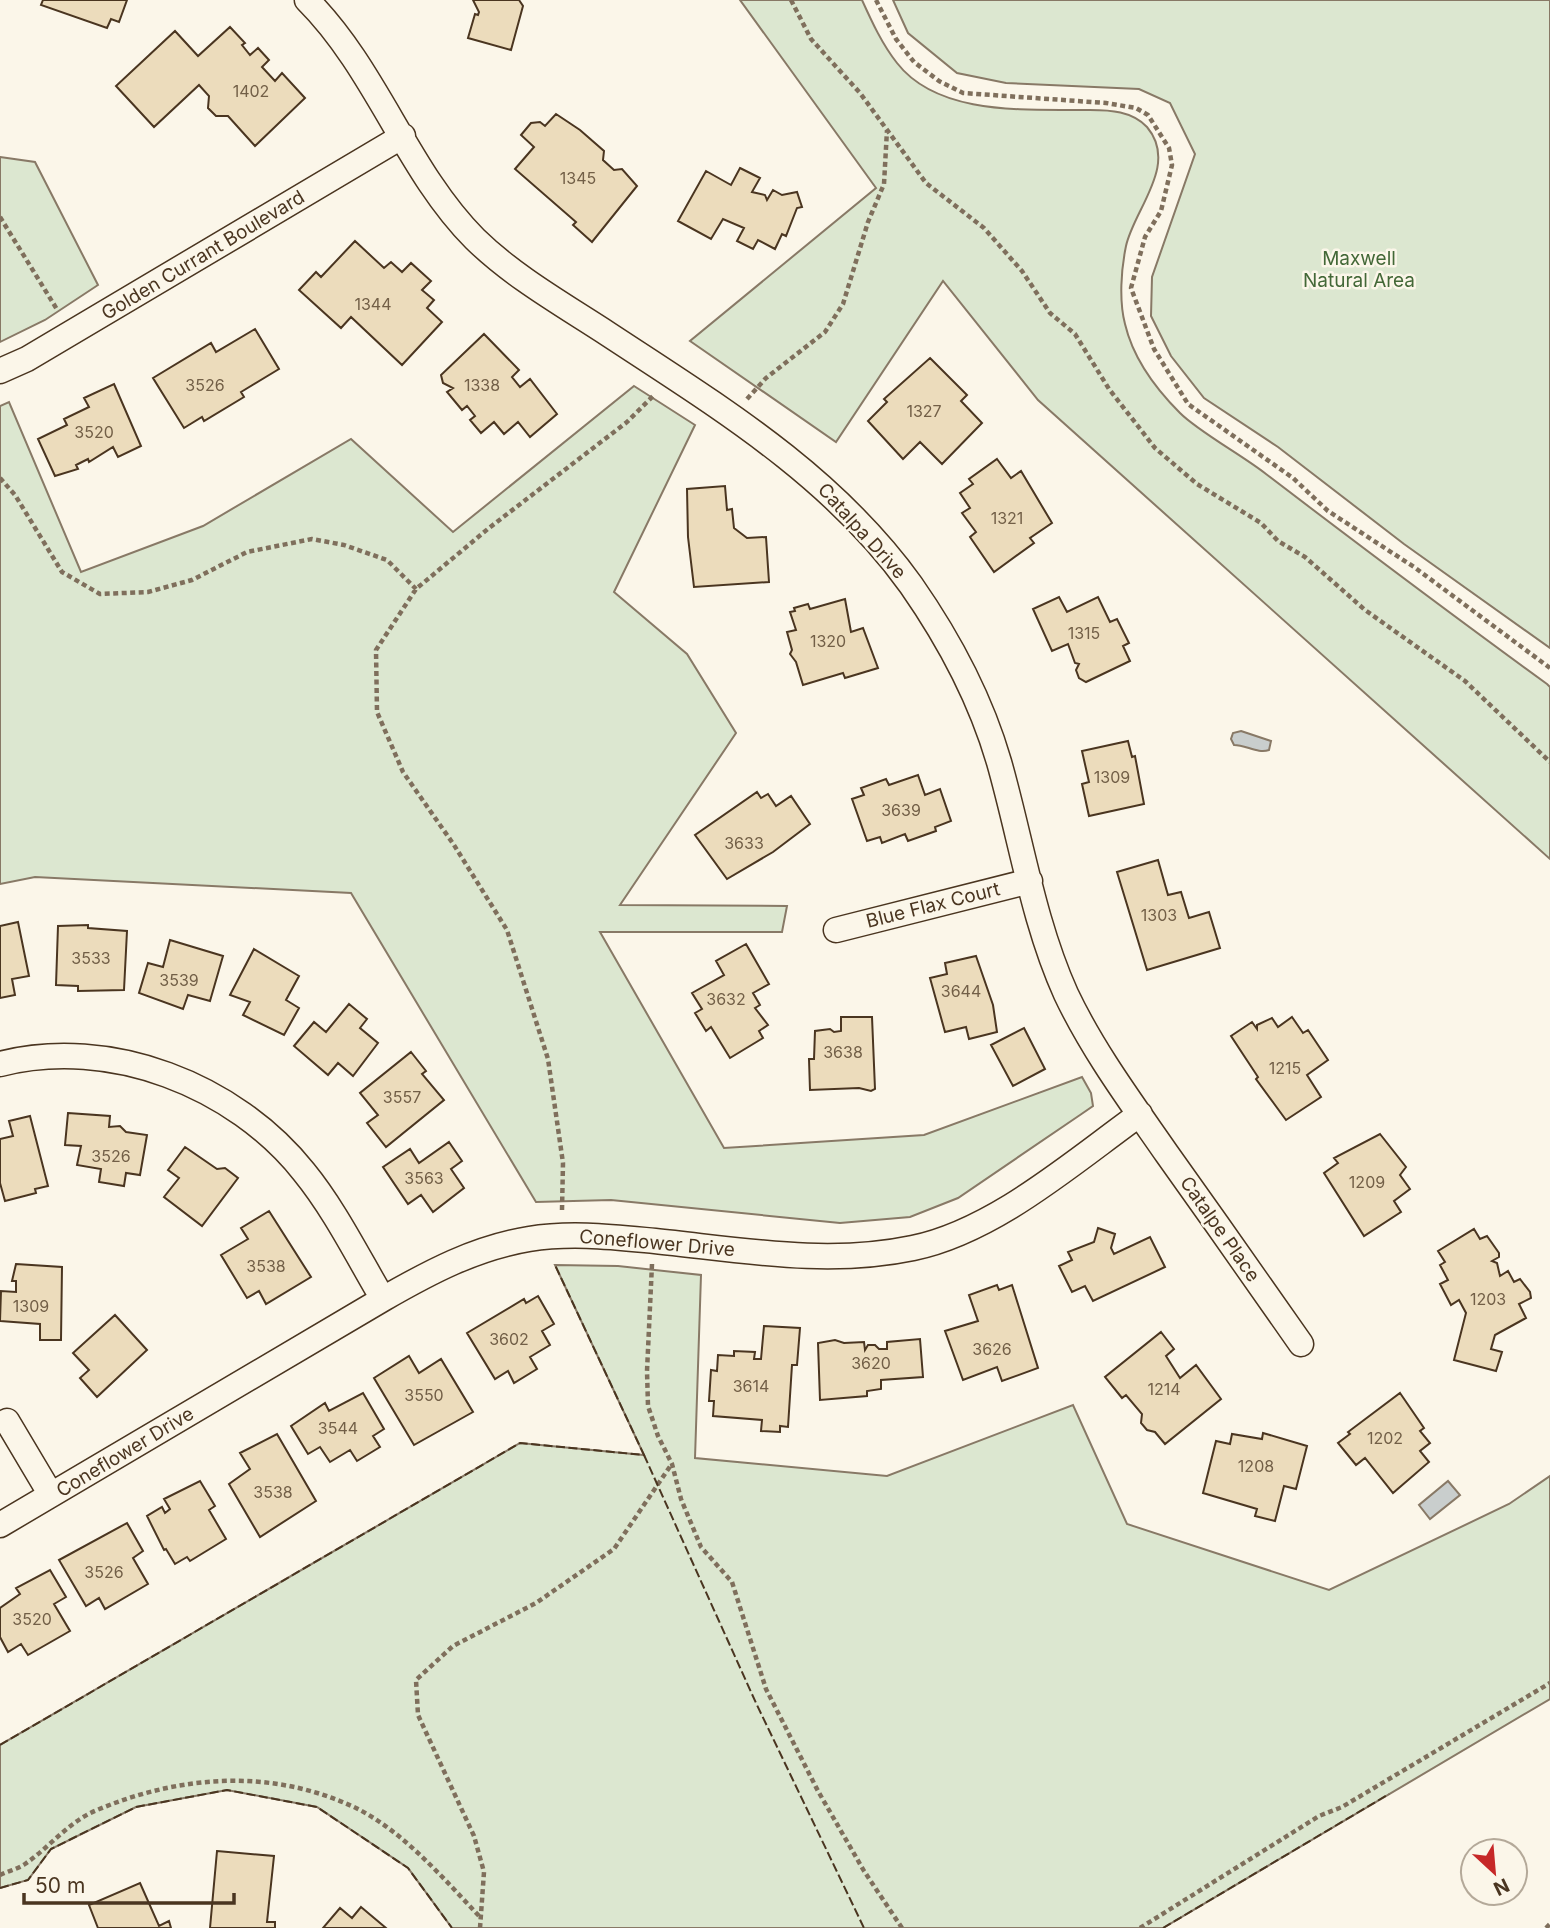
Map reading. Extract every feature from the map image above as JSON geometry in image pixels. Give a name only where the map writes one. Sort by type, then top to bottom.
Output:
[{"type":"street","name":"Catalpa Drive","points":[[307,0],[359,63],[451,211],[474,237],[514,273],[732,415],[791,458],[841,503],[886,552],[913,588],[949,645],[978,705],[998,758],[1049,951],[1066,993],[1095,1049],[1140,1114]]},
{"type":"street","name":"Golden Currant Boulevard","points":[[0,371],[71,333],[403,136]]},
{"type":"street","name":"Blue Flax Court","points":[[836,930],[1030,881]]},
{"type":"street","points":[[0,1064],[60,1057],[111,1061],[151,1069],[196,1086],[233,1107],[271,1137],[304,1172],[383,1299]]},
{"type":"street","name":"Coneflower Drive","points":[[0,1525],[383,1299],[444,1265],[486,1249],[562,1235],[811,1257],[861,1257],[916,1247],[959,1233],[994,1215],[1140,1114]]},
{"type":"street","name":"Catalpe Place","points":[[1140,1114],[1301,1344]]},
{"type":"street","points":[[7,1421],[51,1495]]},
{"type":"path","points":[[791,0],[811,39],[860,93],[926,183],[984,228],[1022,271],[1050,313],[1075,334],[1109,389],[1155,449],[1197,484],[1261,523],[1278,541],[1305,557],[1365,610],[1465,681],[1550,762]]},
{"type":"path","points":[[876,0],[895,39],[914,62],[939,81],[963,93],[988,97],[1106,103],[1136,108],[1148,115],[1169,148],[1172,165],[1161,211],[1145,237],[1131,288],[1154,349],[1188,404],[1293,478],[1328,511],[1414,567],[1550,668]]},
{"type":"path","points":[[732,415],[766,378],[825,332],[843,304],[868,222],[884,184],[887,130]]},
{"type":"path","points":[[0,217],[71,333]]},
{"type":"path","points":[[562,1235],[563,1163],[548,1059],[507,930],[454,845],[402,772],[377,712],[376,650],[416,589],[489,528],[627,422],[673,377]]},
{"type":"path","points":[[0,478],[15,495],[62,572],[100,594],[148,592],[192,580],[247,552],[312,539],[344,545],[387,560],[416,589]]},
{"type":"path","points":[[652,1241],[652,1317],[646,1371],[648,1406],[672,1464],[681,1499],[701,1547],[733,1583],[766,1689],[841,1834],[902,1928]]},
{"type":"path","points":[[480,1928],[484,1872],[474,1836],[418,1715],[416,1681],[453,1646],[536,1603],[614,1549],[672,1464]]},
{"type":"path","points":[[1140,1928],[1319,1816],[1342,1807],[1550,1683]]},
{"type":"path","points":[[0,1875],[24,1865],[55,1837],[94,1811],[159,1787],[218,1779],[257,1780],[308,1791],[356,1808],[403,1841],[480,1918]]},
{"type":"path","points":[[1546,1928],[1550,1924]]},
{"type":"green space","points":[[740,0],[862,0],[882,41],[897,63],[915,80],[936,93],[960,101],[1013,109],[1113,111],[1135,118],[1147,127],[1156,142],[1157,172],[1126,246],[1121,285],[1125,324],[1139,361],[1162,393],[1188,420],[1256,467],[1550,687],[1550,859],[1038,400],[943,281],[836,442],[690,341],[876,188]]},
{"type":"green space","name":"Maxwell Natural Area","points":[[893,0],[1550,0],[1550,648],[1404,544],[1278,447],[1204,398],[1171,356],[1151,316],[1152,277],[1195,154],[1170,103],[1139,89],[1006,83],[957,73],[908,33]]},
{"type":"green space","points":[[0,157],[35,162],[98,285],[45,320],[0,342]]},
{"type":"green space","points":[[634,386],[695,425],[614,592],[687,654],[736,733],[620,905],[787,906],[782,932],[600,932],[724,1148],[924,1135],[1082,1077],[1091,1093],[1093,1106],[1080,1115],[958,1198],[910,1217],[840,1223],[611,1200],[536,1202],[351,893],[35,877],[0,884],[0,406],[9,402],[81,572],[203,526],[351,439],[453,532]]},
{"type":"green space","points":[[555,1265],[618,1266],[701,1275],[695,1458],[887,1476],[1073,1405],[1127,1524],[1329,1590],[1509,1504],[1550,1476],[1550,1699],[1163,1928],[452,1928],[408,1868],[317,1807],[227,1790],[136,1807],[51,1849],[28,1880],[0,1888],[0,1745],[520,1443],[644,1455]]},
{"type":"shaded area","points":[[1241,731],[1271,741],[1269,750],[1261,751],[1234,745],[1231,739],[1233,733]]},
{"type":"shaded area","points":[[1448,1481],[1460,1495],[1430,1519],[1419,1505]]},
{"type":"building","points":[[43,0],[127,0],[119,22],[111,19],[107,28],[41,5]]},
{"type":"building","points":[[473,0],[519,0],[523,6],[511,50],[468,38],[475,14],[478,15],[479,12]]},
{"type":"building","points":[[230,27],[245,43],[242,45],[250,55],[258,48],[269,60],[262,67],[275,81],[282,73],[305,98],[255,146],[228,116],[216,116],[208,108],[209,96],[199,85],[154,127],[116,86],[175,31],[198,56]]},
{"type":"building","points":[[556,114],[604,151],[603,160],[614,170],[622,169],[637,186],[592,242],[573,225],[576,222],[515,169],[534,147],[521,135],[531,123],[540,122],[545,126]]},
{"type":"building","points":[[740,168],[760,178],[752,192],[765,195],[767,200],[773,190],[782,195],[797,192],[802,207],[797,208],[786,236],[782,234],[775,249],[758,240],[753,249],[737,241],[744,228],[723,219],[711,239],[678,221],[706,171],[731,185]]},
{"type":"building","points":[[355,241],[384,268],[391,262],[402,272],[411,263],[431,281],[422,290],[434,300],[427,308],[442,322],[402,365],[351,317],[341,328],[299,290],[316,272],[321,277]]},
{"type":"building","points":[[255,329],[279,369],[241,392],[244,397],[204,421],[202,417],[184,428],[153,378],[211,343],[216,352]]},
{"type":"building","points":[[484,334],[519,370],[512,377],[520,387],[530,379],[557,414],[530,437],[518,422],[504,434],[494,422],[481,433],[470,420],[475,416],[467,406],[462,410],[447,392],[453,388],[443,383],[441,375]]},
{"type":"building","points":[[930,358],[967,395],[961,401],[982,423],[942,464],[920,442],[903,459],[868,421],[887,402],[884,399]]},
{"type":"building","points":[[114,384],[141,446],[118,457],[113,447],[89,462],[88,459],[76,465],[78,469],[55,476],[38,439],[67,425],[64,419],[89,407],[84,398]]},
{"type":"building","points":[[997,459],[1011,478],[1021,471],[1052,523],[1030,538],[1034,543],[994,572],[970,537],[976,532],[962,513],[970,508],[960,493],[973,484],[969,479]]},
{"type":"building","points":[[725,486],[727,510],[732,509],[734,528],[747,538],[766,537],[769,582],[694,587],[688,537],[687,489]]},
{"type":"building","points":[[1059,597],[1067,612],[1098,597],[1110,622],[1117,619],[1129,643],[1123,646],[1130,661],[1086,682],[1079,678],[1076,670],[1079,664],[1075,663],[1068,644],[1052,651],[1033,609]]},
{"type":"building","points":[[845,599],[851,632],[863,628],[878,668],[845,678],[843,673],[803,685],[796,662],[790,654],[792,650],[787,632],[796,630],[790,612],[808,604],[810,609]]},
{"type":"building","points":[[1128,741],[1132,757],[1135,756],[1144,804],[1089,816],[1082,784],[1089,782],[1082,751]]},
{"type":"building","points":[[918,775],[925,795],[940,789],[951,821],[935,827],[936,831],[908,841],[905,834],[882,843],[880,837],[867,841],[852,799],[864,795],[861,788],[886,779],[889,785]]},
{"type":"building","points":[[757,792],[761,798],[768,794],[776,806],[791,796],[810,824],[773,852],[727,879],[695,835]]},
{"type":"building","points":[[1158,860],[1168,895],[1181,892],[1189,918],[1209,912],[1220,948],[1147,970],[1117,872]]},
{"type":"building","points":[[18,922],[29,976],[12,979],[15,995],[0,998],[0,926]]},
{"type":"building","points":[[88,925],[88,928],[127,931],[124,990],[78,991],[78,986],[56,985],[58,926]]},
{"type":"building","points":[[170,940],[223,956],[210,1001],[188,995],[183,1009],[139,993],[148,963],[163,967]]},
{"type":"building","points":[[746,944],[769,984],[753,993],[760,1005],[755,1008],[768,1025],[759,1031],[763,1038],[730,1058],[711,1027],[706,1031],[695,1013],[702,1009],[692,993],[724,975],[716,961]]},
{"type":"building","points":[[254,949],[299,976],[286,1000],[299,1008],[284,1035],[243,1015],[250,1002],[230,995]]},
{"type":"building","points":[[976,956],[993,1005],[997,1032],[969,1039],[966,1027],[945,1032],[930,978],[947,974],[945,963]]},
{"type":"building","points":[[349,1004],[367,1019],[360,1028],[378,1043],[353,1076],[338,1063],[328,1075],[294,1046],[314,1022],[326,1032]]},
{"type":"building","points":[[841,1017],[872,1017],[875,1089],[871,1091],[859,1088],[810,1090],[809,1059],[814,1059],[815,1031],[841,1031]]},
{"type":"building","points":[[1292,1017],[1303,1033],[1308,1030],[1328,1060],[1307,1075],[1321,1097],[1286,1120],[1256,1079],[1258,1077],[1231,1036],[1252,1022],[1257,1029],[1257,1025],[1272,1018],[1278,1027]]},
{"type":"building","points":[[1024,1028],[1045,1069],[1013,1086],[991,1045]]},
{"type":"building","points":[[411,1052],[426,1071],[422,1074],[444,1100],[386,1147],[367,1123],[378,1115],[360,1093]]},
{"type":"building","points":[[68,1113],[110,1116],[109,1127],[120,1126],[126,1132],[147,1135],[140,1175],[126,1173],[124,1186],[99,1182],[101,1169],[77,1165],[81,1146],[65,1145]]},
{"type":"building","points":[[30,1116],[48,1186],[35,1189],[36,1193],[5,1201],[0,1183],[0,1139],[13,1136],[9,1121]]},
{"type":"building","points":[[1380,1134],[1406,1167],[1400,1175],[1410,1189],[1394,1201],[1401,1212],[1364,1236],[1324,1173],[1338,1163],[1334,1158]]},
{"type":"building","points":[[449,1142],[462,1161],[451,1169],[464,1188],[433,1212],[421,1195],[408,1204],[383,1167],[410,1149],[419,1163]]},
{"type":"building","points":[[185,1147],[217,1169],[225,1168],[238,1178],[202,1226],[164,1197],[179,1178],[168,1170]]},
{"type":"building","points":[[269,1211],[311,1277],[266,1304],[259,1291],[247,1298],[221,1255],[248,1239],[241,1228]]},
{"type":"building","points":[[1098,1228],[1115,1234],[1111,1248],[1114,1254],[1150,1237],[1165,1267],[1093,1301],[1085,1286],[1072,1292],[1059,1266],[1072,1260],[1068,1252],[1094,1242]]},
{"type":"building","points":[[1474,1229],[1480,1239],[1487,1236],[1499,1253],[1499,1257],[1492,1261],[1497,1263],[1500,1276],[1508,1271],[1514,1282],[1520,1279],[1530,1292],[1531,1298],[1519,1304],[1526,1318],[1495,1335],[1491,1349],[1502,1352],[1496,1371],[1454,1360],[1466,1313],[1459,1300],[1451,1305],[1440,1284],[1448,1280],[1440,1265],[1445,1262],[1438,1251]]},
{"type":"building","points":[[16,1264],[62,1267],[61,1340],[40,1340],[40,1324],[0,1321],[1,1291],[16,1292],[16,1281],[12,1281]]},
{"type":"building","points":[[997,1285],[999,1290],[1012,1285],[1038,1368],[1002,1381],[997,1367],[963,1380],[945,1331],[978,1321],[969,1295]]},
{"type":"building","points":[[538,1296],[554,1324],[542,1331],[550,1345],[530,1357],[537,1369],[514,1383],[508,1371],[495,1379],[467,1333],[524,1299],[526,1303]]},
{"type":"building","points":[[115,1315],[147,1350],[97,1397],[80,1378],[89,1370],[73,1353]]},
{"type":"building","points":[[764,1326],[800,1328],[797,1365],[792,1365],[788,1427],[780,1426],[780,1432],[761,1431],[762,1420],[713,1416],[714,1401],[709,1401],[711,1370],[717,1371],[718,1355],[734,1356],[734,1351],[755,1352],[754,1359],[761,1359]]},
{"type":"building","points":[[1161,1332],[1174,1349],[1166,1356],[1180,1378],[1196,1365],[1221,1399],[1165,1444],[1155,1432],[1147,1430],[1141,1423],[1142,1414],[1126,1395],[1122,1398],[1105,1377]]},
{"type":"building","points":[[920,1339],[923,1377],[881,1380],[881,1389],[867,1391],[867,1396],[820,1400],[818,1343],[835,1340],[844,1343],[864,1342],[865,1350],[868,1345],[887,1349],[887,1342]]},
{"type":"building","points":[[409,1356],[419,1373],[441,1359],[473,1412],[414,1445],[374,1378]]},
{"type":"building","points":[[363,1393],[384,1429],[373,1436],[380,1447],[357,1461],[350,1450],[330,1462],[320,1447],[308,1454],[291,1426],[325,1403],[329,1411]]},
{"type":"building","points":[[1400,1393],[1424,1428],[1420,1431],[1430,1443],[1420,1451],[1429,1462],[1393,1493],[1365,1458],[1356,1465],[1338,1443],[1350,1434],[1348,1432]]},
{"type":"building","points":[[1263,1433],[1307,1446],[1296,1489],[1284,1486],[1275,1521],[1255,1516],[1257,1509],[1203,1493],[1216,1441],[1230,1444],[1232,1434],[1262,1439]]},
{"type":"building","points":[[277,1434],[316,1501],[260,1537],[229,1484],[250,1469],[240,1453]]},
{"type":"building","points":[[200,1481],[215,1506],[209,1510],[226,1539],[190,1561],[187,1557],[175,1564],[166,1549],[164,1550],[147,1516],[162,1507],[165,1513],[170,1509],[164,1499]]},
{"type":"building","points":[[127,1523],[143,1551],[133,1558],[148,1584],[105,1609],[99,1598],[86,1606],[59,1560]]},
{"type":"building","points":[[50,1570],[66,1597],[54,1604],[70,1631],[28,1655],[21,1644],[8,1652],[0,1637],[0,1608],[20,1594],[16,1588]]},
{"type":"building","points":[[217,1851],[274,1856],[267,1922],[275,1922],[275,1928],[210,1928]]},
{"type":"building","points":[[140,1883],[159,1926],[169,1921],[171,1928],[98,1928],[89,1905]]},
{"type":"building","points":[[361,1907],[386,1928],[323,1928],[340,1908],[352,1918]]},
{"type":"fence","points":[[0,1745],[520,1443],[644,1455],[555,1265]]},
{"type":"fence","points":[[644,1455],[756,1703],[864,1928]]},
{"type":"fence","points":[[0,1888],[28,1880],[51,1849],[136,1807],[227,1790],[317,1807],[408,1868],[452,1928]]},
{"type":"fence","points":[[1163,1928],[1389,1794]]}]
